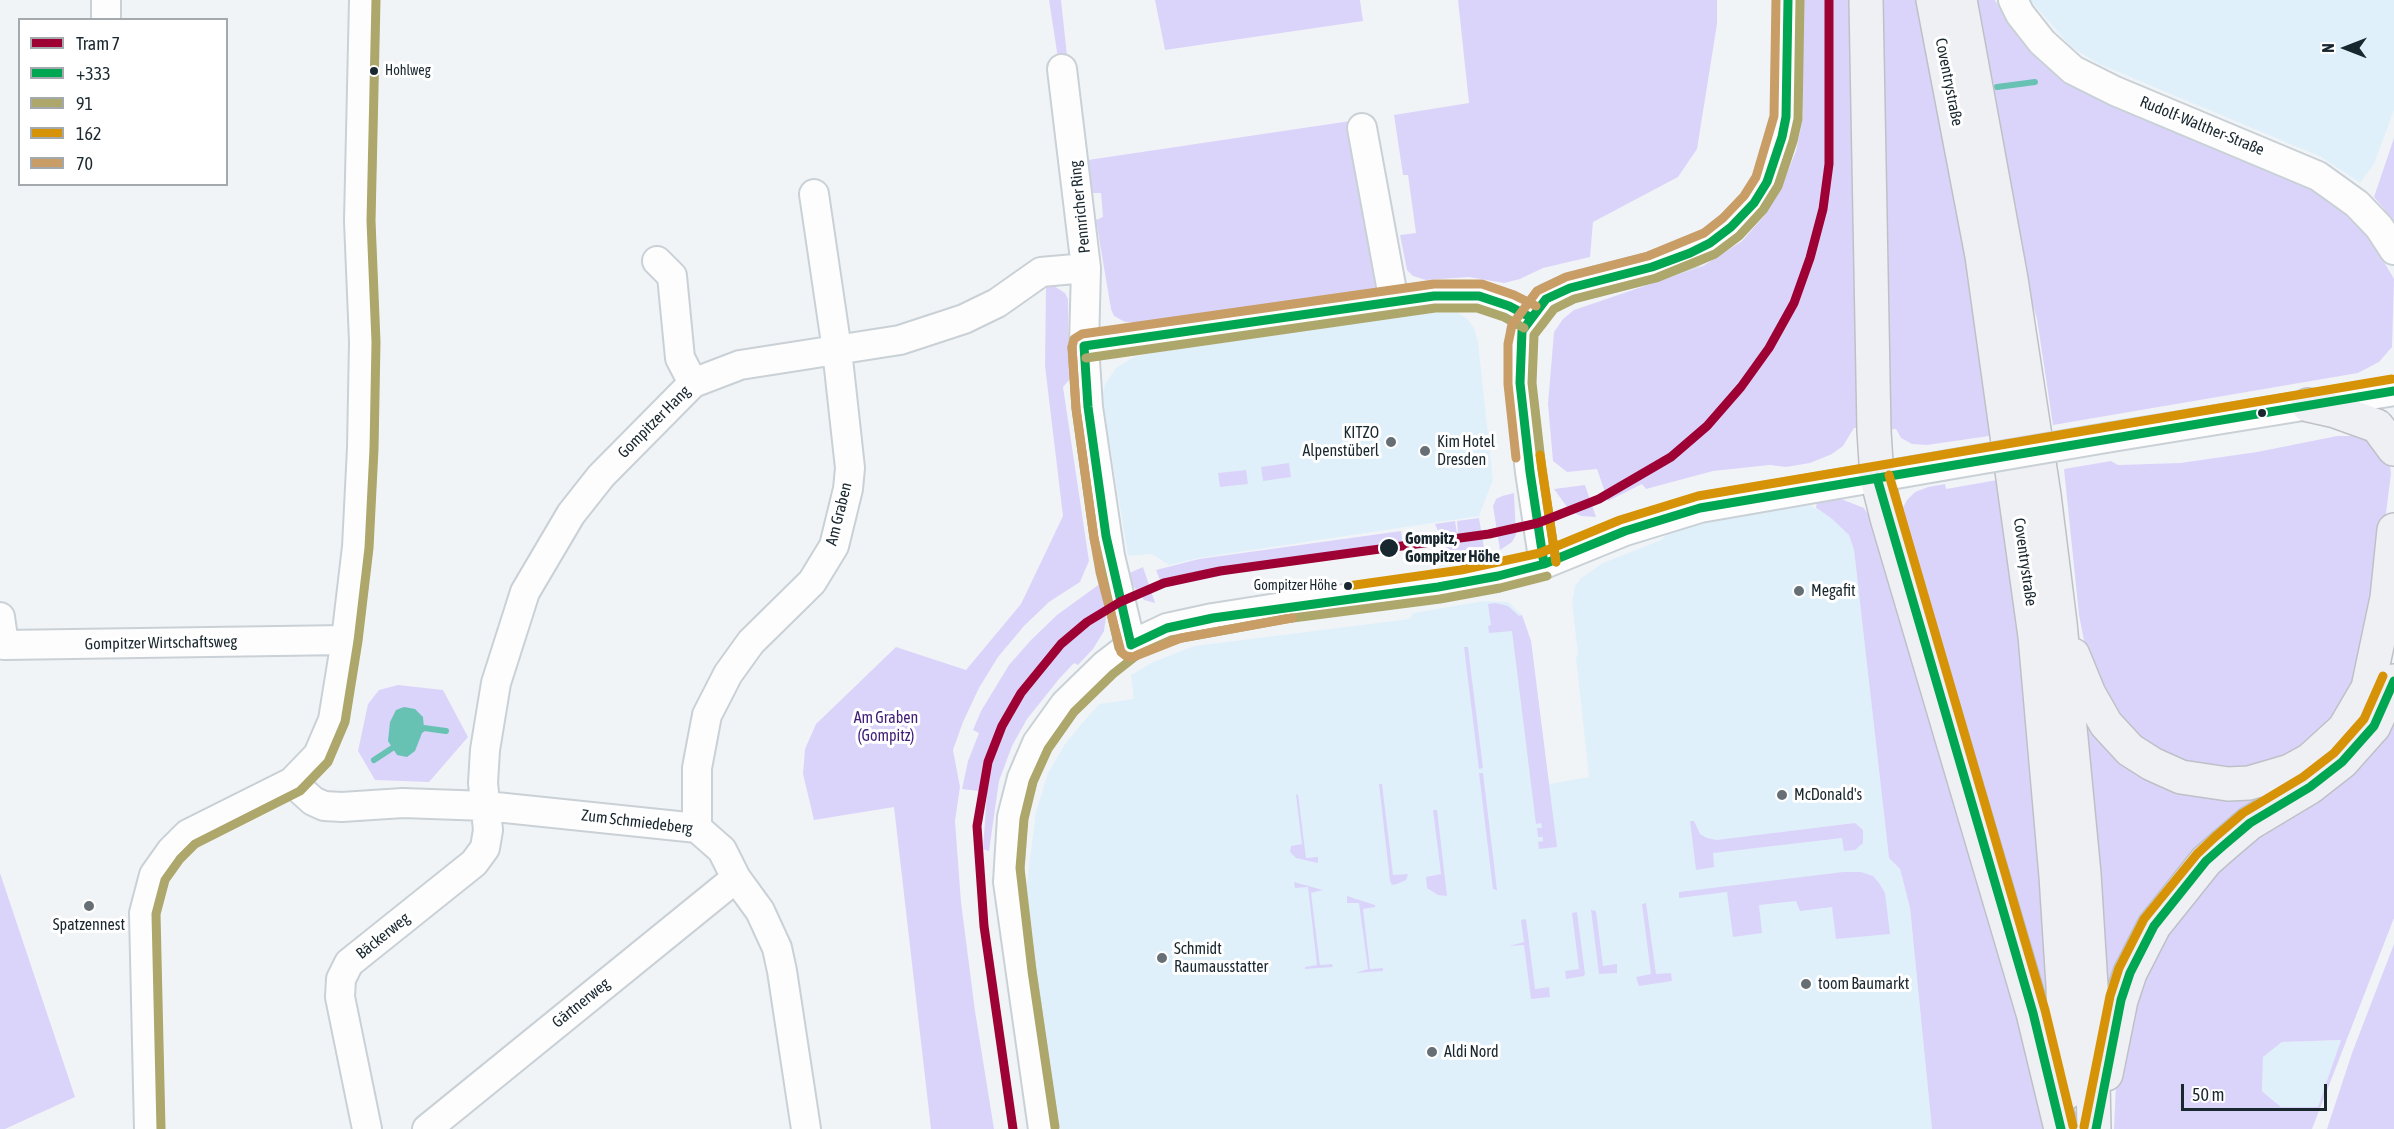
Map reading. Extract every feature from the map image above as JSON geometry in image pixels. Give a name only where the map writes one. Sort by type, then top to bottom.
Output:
[{"type":"highway","points":[[1866,0],[1874,431],[1877,478],[2033,1013],[2061,1129]]},
{"type":"highway","name":"Coventrystraße","points":[[1933,0],[1982,256],[2035,636],[2058,897],[2067,1129]]},
{"type":"highway","points":[[1960,0],[2011,279],[2044,495],[2060,623],[2085,885],[2091,986],[2095,1129]]},
{"type":"highway","points":[[2308,405],[2335,411],[2377,426],[2394,449]]},
{"type":"highway","points":[[2060,623],[2089,694],[2106,724],[2130,750],[2152,764],[2181,777],[2228,784],[2249,783],[2268,778],[2310,760],[2319,753],[2344,729],[2368,688],[2387,597],[2394,530]]},
{"type":"highway","points":[[2095,1129],[2121,1000],[2130,973],[2154,926],[2206,861],[2223,846],[2250,823],[2310,787],[2342,762],[2374,726],[2394,681]]},
{"type":"street","points":[[105,0],[106,18]]},
{"type":"street","points":[[148,1129],[144,913],[154,875],[171,851],[188,834],[292,782],[318,755],[333,720],[346,640],[357,547],[362,447],[364,342],[359,221],[364,0]]},
{"type":"street","points":[[1544,564],[1529,465],[1520,383],[1522,331],[1546,298],[1570,288],[1652,267],[1690,253],[1710,243],[1731,227],[1754,203],[1767,182],[1786,117],[1788,0]]},
{"type":"street","name":"Rudolf-Walther-Straße","points":[[2013,0],[2020,14],[2042,42],[2073,70],[2115,91],[2318,176],[2357,204],[2379,227],[2394,250]]},
{"type":"street","name":"Pennricher Ring","points":[[1062,69],[1086,268],[1084,346]]},
{"type":"street","points":[[1362,128],[1394,302]]},
{"type":"street","name":"Am Graben","points":[[697,828],[697,768],[707,715],[734,666],[752,642],[812,582],[834,546],[848,489],[850,468],[837,350],[814,194]]},
{"type":"street","points":[[657,261],[672,276],[680,358],[693,383]]},
{"type":"street","name":"Gompitzer Hang","points":[[486,806],[483,783],[485,750],[496,683],[525,592],[571,514],[625,451],[693,383],[740,365],[900,340],[964,320],[996,303],[1041,273],[1086,268]]},
{"type":"street","points":[[1131,645],[1106,536],[1088,407],[1084,346],[1434,296],[1479,296],[1509,306],[1530,317]]},
{"type":"street","points":[[1043,1129],[1008,882],[1012,817],[1022,778],[1037,743],[1065,704],[1105,665],[1131,645],[1178,626],[1287,606],[1446,585],[1544,564],[1625,531],[1700,508],[2394,391]]},
{"type":"street","name":"Gompitzer Wirtschaftsweg","points":[[0,618],[4,645],[346,640]]},
{"type":"street","name":"Zum Schmiedeberg","points":[[292,782],[313,801],[324,806],[404,803],[486,806],[697,828],[722,850],[736,878],[760,910],[777,948],[806,1129]]},
{"type":"street","name":"Bäckerweg","points":[[367,1129],[340,997],[341,979],[349,963],[474,863],[485,848],[488,830],[486,806]]},
{"type":"street","name":"Gärtnerweg","points":[[427,1129],[736,878]]},
{"type":"shaded area","points":[[2030,0],[2394,0],[2394,110],[2374,164],[2360,183],[2321,157],[2099,64],[2071,47]]},
{"type":"shaded area","points":[[1443,310],[1457,312],[1468,320],[1474,328],[1478,342],[1493,480],[1479,516],[1199,558],[1169,565],[1152,554],[1128,556],[1102,397],[1105,384],[1116,368],[1134,357],[1168,349]]},
{"type":"shaded area","points":[[1810,505],[1831,518],[1849,535],[1854,550],[1889,858],[1900,869],[1910,908],[1932,1129],[1056,1129],[1029,950],[1026,891],[1036,811],[1048,773],[1065,744],[1083,722],[1099,704],[1134,699],[1131,675],[1153,662],[1194,646],[1409,619],[1413,613],[1484,601],[1508,602],[1522,615],[1531,641],[1549,784],[1589,777],[1572,603],[1575,586],[1581,578],[1603,563],[1661,540],[1668,533],[1705,523]]},
{"type":"shaded area","points":[[404,707],[415,709],[423,717],[424,728],[415,751],[407,757],[397,755],[388,741],[390,722],[396,710]]},
{"type":"shaded area","points":[[2341,1040],[2319,1107],[2281,1107],[2262,1090],[2263,1057],[2282,1042]]},
{"type":"green space","points":[[1049,0],[1061,0],[1068,65],[1059,65]]},
{"type":"green space","points":[[1155,0],[1360,0],[1363,21],[1165,50]]},
{"type":"green space","points":[[1458,0],[1717,0],[1717,24],[1697,149],[1678,177],[1593,222],[1590,257],[1543,268],[1520,279],[1504,283],[1469,277],[1426,280],[1413,276],[1407,270],[1400,235],[1416,233],[1408,175],[1403,175],[1394,115],[1469,103]]},
{"type":"green space","points":[[1801,0],[1858,0],[1863,428],[1854,428],[1843,446],[1832,454],[1810,463],[1786,467],[1770,465],[1713,471],[1646,489],[1642,484],[1608,501],[1597,469],[1567,472],[1553,461],[1548,404],[1554,332],[1563,319],[1574,310],[1703,266],[1742,241],[1764,216],[1779,192],[1796,151],[1803,116]]},
{"type":"green space","points":[[1874,0],[1920,0],[1949,149],[1996,435],[1927,445],[1912,444],[1901,438],[1896,429],[1887,430]]},
{"type":"green space","points":[[1970,0],[1995,0],[2009,25],[2029,51],[2033,49],[2314,188],[2339,206],[2368,234],[2394,279],[2392,347],[2379,362],[2358,373],[2053,425],[2037,319],[2018,258]]},
{"type":"green space","points":[[1357,120],[1381,291],[1148,323],[1125,322],[1114,316],[1096,220],[1103,217],[1101,193],[1091,193],[1088,160]]},
{"type":"green space","points":[[2394,138],[2394,221],[2374,197]]},
{"type":"green space","name":"Am Graben (Gompitz)","points":[[1054,286],[1065,293],[1068,299],[1069,380],[1063,387],[1089,561],[1080,582],[1049,602],[1024,626],[998,657],[979,688],[953,750],[960,787],[955,821],[961,902],[975,1011],[994,1129],[931,1129],[894,807],[814,820],[803,774],[805,749],[816,724],[896,647],[966,670],[1021,604],[1063,516],[1045,366],[1046,287]]},
{"type":"green space","points":[[2337,436],[2352,436],[2365,440],[2389,456],[2391,474],[2367,662],[2319,740],[2268,768],[2183,767],[2118,722],[2086,651],[2079,615],[2064,469],[2111,461],[2118,465],[2180,463],[2257,452]]},
{"type":"green space","points":[[1289,463],[1291,477],[1263,481],[1261,467]]},
{"type":"green space","points":[[1246,470],[1248,484],[1220,487],[1218,473]]},
{"type":"green space","points":[[2003,479],[2030,703],[2054,1077],[1901,511],[1915,492],[1928,487],[1945,484],[1946,489]]},
{"type":"green space","points":[[1585,485],[1596,517],[1574,513],[1554,489]]},
{"type":"green space","points":[[1514,493],[1516,535],[1512,542],[1500,550],[1493,506],[1496,499]]},
{"type":"green space","points":[[1841,499],[1864,508],[1882,537],[2011,966],[2043,1129],[1932,1129],[1910,908],[1900,869],[1889,858],[1854,550],[1849,535],[1816,508],[1817,500]]},
{"type":"green space","points":[[1479,518],[1485,554],[1473,556],[1462,556],[1452,552],[1445,546],[1435,524],[1455,521],[1459,547],[1457,521]]},
{"type":"green space","points":[[1401,531],[1403,549],[1235,573],[1163,588],[1156,570],[1199,559]]},
{"type":"green space","points":[[1143,567],[1155,603],[1144,600],[1125,575]]},
{"type":"green space","points":[[1101,583],[1106,617],[1104,631],[1093,649],[1078,665],[1074,663],[1027,719],[1012,746],[999,781],[989,851],[983,849],[987,792],[962,789],[968,761],[979,733],[973,730],[981,711],[1009,665],[1031,640],[1057,615]]},
{"type":"green space","points":[[2394,599],[2394,647],[2380,693],[2355,737],[2339,756],[2316,774],[2244,817],[2207,850],[2175,884],[2140,937],[2124,972],[2107,1024],[2102,1023],[2078,698],[2084,697],[2104,730],[2126,753],[2161,777],[2204,789],[2227,791],[2272,785],[2315,764],[2332,750],[2359,719],[2375,690],[2387,646]]},
{"type":"green space","points":[[1488,604],[1508,606],[1519,616],[1522,615],[1531,641],[1557,847],[1539,849],[1538,842],[1543,841],[1543,837],[1538,837],[1537,828],[1542,828],[1541,823],[1536,824],[1512,631],[1489,633],[1488,626],[1491,625]]},
{"type":"green space","points":[[1464,647],[1468,647],[1483,768],[1479,769]]},
{"type":"green space","points":[[398,685],[443,690],[468,737],[429,782],[375,780],[358,751],[368,704],[379,690]]},
{"type":"green space","points":[[2394,709],[2394,918],[2312,1129],[2114,1129],[2117,1060],[2128,1004],[2186,894]],"holes":[[[2341,1040],[2318,1107],[2281,1107],[2262,1091],[2263,1057],[2282,1042]]]},
{"type":"green space","points":[[1479,773],[1483,773],[1497,890],[1493,889]]},
{"type":"green space","points":[[1379,784],[1382,784],[1393,875],[1408,874],[1406,880],[1392,885],[1390,881]]},
{"type":"green space","points":[[1298,794],[1306,858],[1318,857],[1318,863],[1296,858],[1290,852],[1291,846],[1302,844],[1296,795]]},
{"type":"green space","points":[[1433,810],[1437,810],[1447,896],[1438,895],[1427,888],[1426,877],[1441,874]]},
{"type":"green space","points":[[1690,821],[1694,821],[1700,834],[1717,840],[1855,823],[1863,830],[1863,843],[1855,850],[1844,851],[1842,838],[1713,853],[1714,867],[1696,870]]},
{"type":"green space","points":[[1843,872],[1861,872],[1873,876],[1879,883],[1885,893],[1890,934],[1836,939],[1832,907],[1800,911],[1796,901],[1759,905],[1762,933],[1733,937],[1727,892],[1679,898],[1679,892]]},
{"type":"green space","points":[[0,873],[75,1097],[5,1129],[0,1129]]},
{"type":"green space","points":[[1294,882],[1323,890],[1311,893],[1319,958],[1320,965],[1332,964],[1333,967],[1305,969],[1305,967],[1317,965],[1308,887],[1295,888]]},
{"type":"green space","points":[[1347,896],[1375,905],[1375,907],[1363,909],[1370,969],[1383,968],[1383,971],[1355,973],[1368,969],[1359,903],[1347,903]]},
{"type":"green space","points":[[1646,903],[1656,974],[1671,973],[1672,981],[1639,986],[1636,977],[1651,974],[1642,904]]},
{"type":"green space","points":[[1591,910],[1596,911],[1603,966],[1617,964],[1617,973],[1599,974]]},
{"type":"green space","points":[[1577,912],[1585,974],[1566,979],[1565,971],[1579,969],[1572,913]]},
{"type":"green space","points":[[1526,919],[1535,989],[1549,987],[1550,997],[1531,999],[1524,945],[1509,946],[1524,942],[1521,920]]},
{"type":"green space","points":[[2394,944],[2394,1129],[2327,1129],[2352,1053]]},
{"type":"waterway","points":[[1997,87],[2035,82]]},
{"type":"waterway","points":[[418,732],[424,728],[446,731]]},
{"type":"waterway","points":[[374,760],[397,745]]},
{"type":"tram line","name":"7","points":[[1013,1129],[984,926],[977,826],[988,762],[1002,726],[1021,693],[1061,644],[1087,622],[1120,602],[1164,583],[1220,571],[1489,534],[1538,523],[1599,499],[1671,457],[1707,426],[1741,387],[1769,348],[1794,303],[1810,258],[1823,209],[1829,164],[1829,0]]},
{"type":"transit line","name":"91","points":[[161,1129],[156,914],[165,880],[180,859],[195,844],[300,791],[328,762],[345,722],[358,641],[369,548],[374,449],[376,342],[371,221],[376,0]]},
{"type":"transit line","name":"70","points":[[1516,458],[1508,384],[1508,344],[1512,325],[1537,291],[1566,277],[1648,256],[1704,233],[1723,218],[1744,196],[1756,177],[1774,116],[1776,0]]},
{"type":"transit line","name":"+333","points":[[1544,564],[1520,383],[1522,331],[1546,299],[1570,288],[1652,267],[1690,253],[1710,243],[1731,227],[1754,203],[1767,182],[1786,117],[1788,0]]},
{"type":"transit line","name":"91","points":[[1556,562],[1532,383],[1534,335],[1554,309],[1574,299],[1656,278],[1715,254],[1739,236],[1763,210],[1778,186],[1798,119],[1800,0]]},
{"type":"transit line","name":"70","points":[[1292,618],[1181,638],[1133,657],[1121,652],[1100,572],[1094,538],[1076,408],[1072,347],[1074,339],[1082,334],[1434,284],[1482,284],[1514,295],[1536,306]]},
{"type":"transit line","name":"+333","points":[[1084,346],[1434,296],[1479,296],[1509,306],[1530,317]]},
{"type":"transit line","name":"91","points":[[1086,358],[1435,308],[1477,308],[1504,317],[1524,328]]},
{"type":"transit line","name":"+333","points":[[1084,346],[1088,407],[1106,536],[1131,645]]},
{"type":"transit line","name":"91","points":[[1072,347],[1076,409],[1094,538],[1119,648]]},
{"type":"transit line","name":"162","points":[[1348,586],[1461,570],[1540,553],[1620,520],[1698,496],[2392,379]]},
{"type":"transit line","name":"+333","points":[[1131,645],[1167,628],[1213,618],[1438,587],[1498,576],[1544,564],[1625,531],[1700,508],[2394,391]]},
{"type":"transit line","name":"162","points":[[1540,455],[1556,562]]},
{"type":"transit line","name":"162","points":[[1889,475],[2045,1010],[2073,1126]]},
{"type":"transit line","name":"+333","points":[[1877,478],[2033,1013],[2061,1129]]},
{"type":"transit line","name":"91","points":[[1055,1127],[1032,971],[1020,868],[1024,819],[1033,782],[1048,749],[1074,712],[1113,674],[1137,655],[1171,640],[1285,619],[1440,599],[1500,588],[1547,576]]},
{"type":"transit line","name":"162","points":[[2084,1127],[2110,996],[2119,968],[2144,919],[2197,854],[2215,837],[2243,813],[2303,777],[2334,753],[2364,719],[2383,676]]},
{"type":"transit line","name":"+333","points":[[2096,1129],[2121,1000],[2130,973],[2154,926],[2206,861],[2223,846],[2250,823],[2310,787],[2342,762],[2374,726],[2394,681]]},
{"type":"place","name":"Hohlweg","points":[[374,71]]},
{"type":"place","name":"KITZO Alpenstüberl","points":[[1391,442]]},
{"type":"place","name":"Kim Hotel Dresden","points":[[1425,451]]},
{"type":"place","name":"Gompitz, Gompitzer Höhe","points":[[1389,548]]},
{"type":"place","name":"Gompitzer Höhe","points":[[1348,586]]},
{"type":"place","name":"Megafit","points":[[1799,591]]},
{"type":"place","name":"McDonald's","points":[[1782,795]]},
{"type":"place","name":"Spatzennest","points":[[89,906]]},
{"type":"place","name":"Schmidt Raumausstatter","points":[[1162,958]]},
{"type":"place","name":"toom Baumarkt","points":[[1806,984]]},
{"type":"place","name":"Aldi Nord","points":[[1432,1052]]}]
